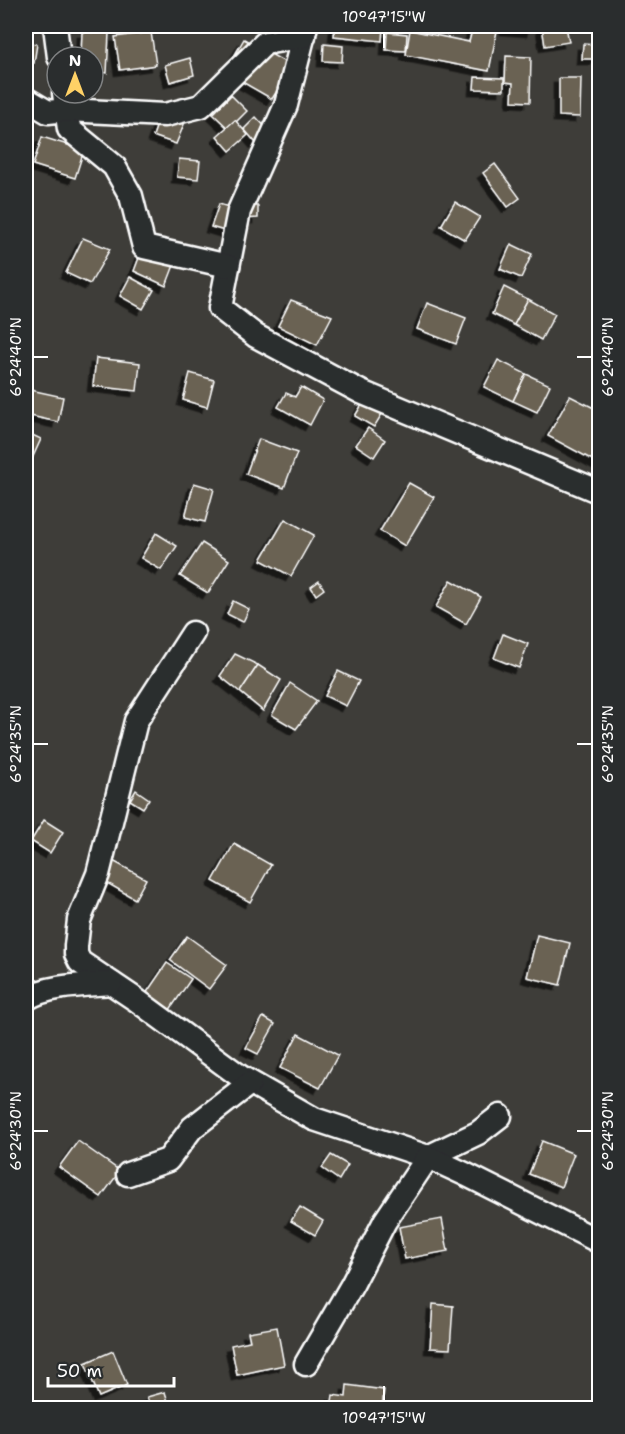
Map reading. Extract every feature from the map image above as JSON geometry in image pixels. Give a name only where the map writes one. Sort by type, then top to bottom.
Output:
[{"type":"street","points":[[55,26],[57,45]]},
{"type":"street","points":[[88,105],[165,115],[201,106],[265,43],[305,31]]},
{"type":"street","points":[[305,31],[286,105],[239,211],[220,308],[256,336],[361,392],[600,492]]},
{"type":"street","points":[[26,99],[48,112],[60,105]]},
{"type":"street","points":[[65,105],[69,129],[114,166],[130,196],[144,247],[228,266]]},
{"type":"street","points":[[193,633],[136,721],[98,874],[79,920],[76,954],[80,962],[250,1083],[314,1119],[428,1157],[600,1242]]},
{"type":"street","points":[[26,999],[32,995],[71,987],[111,983]]},
{"type":"street","points":[[128,1174],[168,1160],[192,1128],[250,1083]]},
{"type":"street","points":[[306,1364],[352,1285],[385,1221],[428,1157],[478,1133],[500,1116]]},
{"type":"building","points":[[335,26],[383,26],[382,41],[334,36]]},
{"type":"building","points":[[473,26],[498,26],[489,71],[406,55],[410,30],[469,42]]},
{"type":"building","points":[[506,26],[533,26],[532,31],[506,29]]},
{"type":"building","points":[[542,26],[566,26],[569,42],[545,46]]},
{"type":"building","points":[[82,32],[109,33],[107,73],[105,73],[105,45],[81,45]]},
{"type":"building","points":[[151,32],[156,65],[120,70],[115,37]]},
{"type":"building","points":[[387,32],[407,34],[406,51],[386,50]]},
{"type":"building","points":[[244,39],[292,66],[272,99],[225,72]]},
{"type":"building","points":[[26,42],[37,44],[34,63],[26,61]]},
{"type":"building","points":[[324,44],[343,46],[342,62],[323,61]]},
{"type":"building","points":[[583,44],[596,45],[596,59],[582,59]]},
{"type":"building","points":[[506,56],[531,57],[530,102],[512,101],[513,83],[505,82]]},
{"type":"building","points":[[190,58],[194,75],[170,82],[165,65]]},
{"type":"building","points":[[475,77],[504,78],[504,90],[474,89]]},
{"type":"building","points":[[559,78],[581,78],[580,117],[559,116]]},
{"type":"building","points":[[231,95],[247,111],[229,129],[213,114]]},
{"type":"building","points":[[161,113],[185,122],[176,144],[153,136]]},
{"type":"building","points":[[256,117],[269,131],[256,143],[244,129]]},
{"type":"building","points":[[235,120],[248,135],[230,151],[217,136]]},
{"type":"building","points":[[42,137],[84,150],[75,178],[33,165]]},
{"type":"building","points":[[179,159],[200,161],[198,179],[177,177]]},
{"type":"building","points":[[495,164],[520,198],[508,207],[483,173]]},
{"type":"building","points":[[455,202],[480,217],[465,240],[441,226]]},
{"type":"building","points":[[219,204],[235,209],[228,232],[211,227]]},
{"type":"building","points":[[242,206],[258,206],[258,218],[242,219]]},
{"type":"building","points":[[83,238],[110,249],[90,284],[66,273]]},
{"type":"building","points":[[511,244],[532,254],[521,278],[500,269]]},
{"type":"building","points":[[143,247],[176,260],[166,286],[134,271]]},
{"type":"building","points":[[130,277],[154,290],[143,309],[120,296]]},
{"type":"building","points":[[504,287],[528,299],[514,325],[492,314]]},
{"type":"building","points":[[528,299],[555,314],[541,340],[514,325]]},
{"type":"building","points":[[291,300],[332,316],[317,345],[278,326]]},
{"type":"building","points":[[427,303],[466,318],[456,344],[417,329]]},
{"type":"building","points":[[96,358],[140,363],[137,391],[93,386]]},
{"type":"building","points":[[498,360],[526,374],[513,401],[484,387]]},
{"type":"building","points":[[190,373],[214,380],[207,407],[183,400]]},
{"type":"building","points":[[526,374],[550,385],[537,412],[513,401]]},
{"type":"building","points":[[301,387],[323,400],[310,425],[278,407],[286,393],[295,397]]},
{"type":"building","points":[[26,389],[63,397],[58,422],[26,415]]},
{"type":"building","points":[[570,396],[600,411],[600,464],[548,436]]},
{"type":"building","points":[[366,398],[385,409],[374,427],[355,416]]},
{"type":"building","points":[[368,428],[385,440],[374,457],[356,445]]},
{"type":"building","points":[[26,432],[41,439],[26,472]]},
{"type":"building","points":[[259,439],[297,453],[284,488],[246,474]]},
{"type":"building","points":[[194,483],[214,489],[205,522],[185,517]]},
{"type":"building","points":[[409,483],[434,497],[405,546],[380,531]]},
{"type":"building","points":[[285,519],[314,535],[291,576],[261,560]]},
{"type":"building","points":[[156,533],[177,546],[161,570],[141,558]]},
{"type":"building","points":[[202,543],[229,560],[208,593],[180,576]]},
{"type":"building","points":[[451,580],[481,597],[466,624],[436,607]]},
{"type":"building","points":[[319,581],[324,589],[316,595],[311,587]]},
{"type":"building","points":[[233,601],[249,609],[243,622],[227,614]]},
{"type":"building","points":[[503,634],[528,644],[519,668],[494,658]]},
{"type":"building","points":[[235,654],[258,665],[240,692],[220,676]]},
{"type":"building","points":[[258,665],[281,680],[263,711],[240,692]]},
{"type":"building","points":[[338,671],[359,681],[346,706],[325,696]]},
{"type":"building","points":[[290,683],[317,701],[296,729],[272,715]]},
{"type":"building","points":[[136,790],[149,799],[143,808],[130,800]]},
{"type":"building","points":[[44,820],[63,832],[50,853],[31,841]]},
{"type":"building","points":[[234,844],[271,865],[250,902],[213,881]]},
{"type":"building","points":[[113,861],[146,879],[135,899],[102,880]]},
{"type":"building","points":[[537,935],[570,943],[560,985],[527,977]]},
{"type":"building","points":[[187,936],[227,965],[209,989],[170,960]]},
{"type":"building","points":[[167,963],[191,979],[165,1017],[141,1001]]},
{"type":"building","points":[[263,1017],[275,1024],[258,1054],[246,1048]]},
{"type":"building","points":[[298,1034],[338,1055],[320,1088],[280,1068]]},
{"type":"building","points":[[78,1141],[120,1171],[101,1197],[59,1167]]},
{"type":"building","points":[[542,1141],[574,1154],[561,1187],[529,1174]]},
{"type":"building","points":[[331,1155],[348,1165],[339,1180],[322,1168]]},
{"type":"building","points":[[300,1207],[323,1221],[315,1235],[291,1221]]},
{"type":"building","points":[[442,1219],[448,1251],[405,1259],[399,1227]]},
{"type":"building","points":[[433,1304],[453,1306],[450,1349],[430,1348]]},
{"type":"building","points":[[277,1327],[284,1365],[237,1375],[231,1345],[250,1341],[248,1332]]},
{"type":"building","points":[[113,1351],[127,1385],[99,1397],[85,1363]]},
{"type":"building","points":[[347,1385],[384,1390],[382,1408],[331,1408],[333,1395],[346,1397]]},
{"type":"building","points":[[165,1392],[170,1408],[151,1408],[147,1397]]}]
